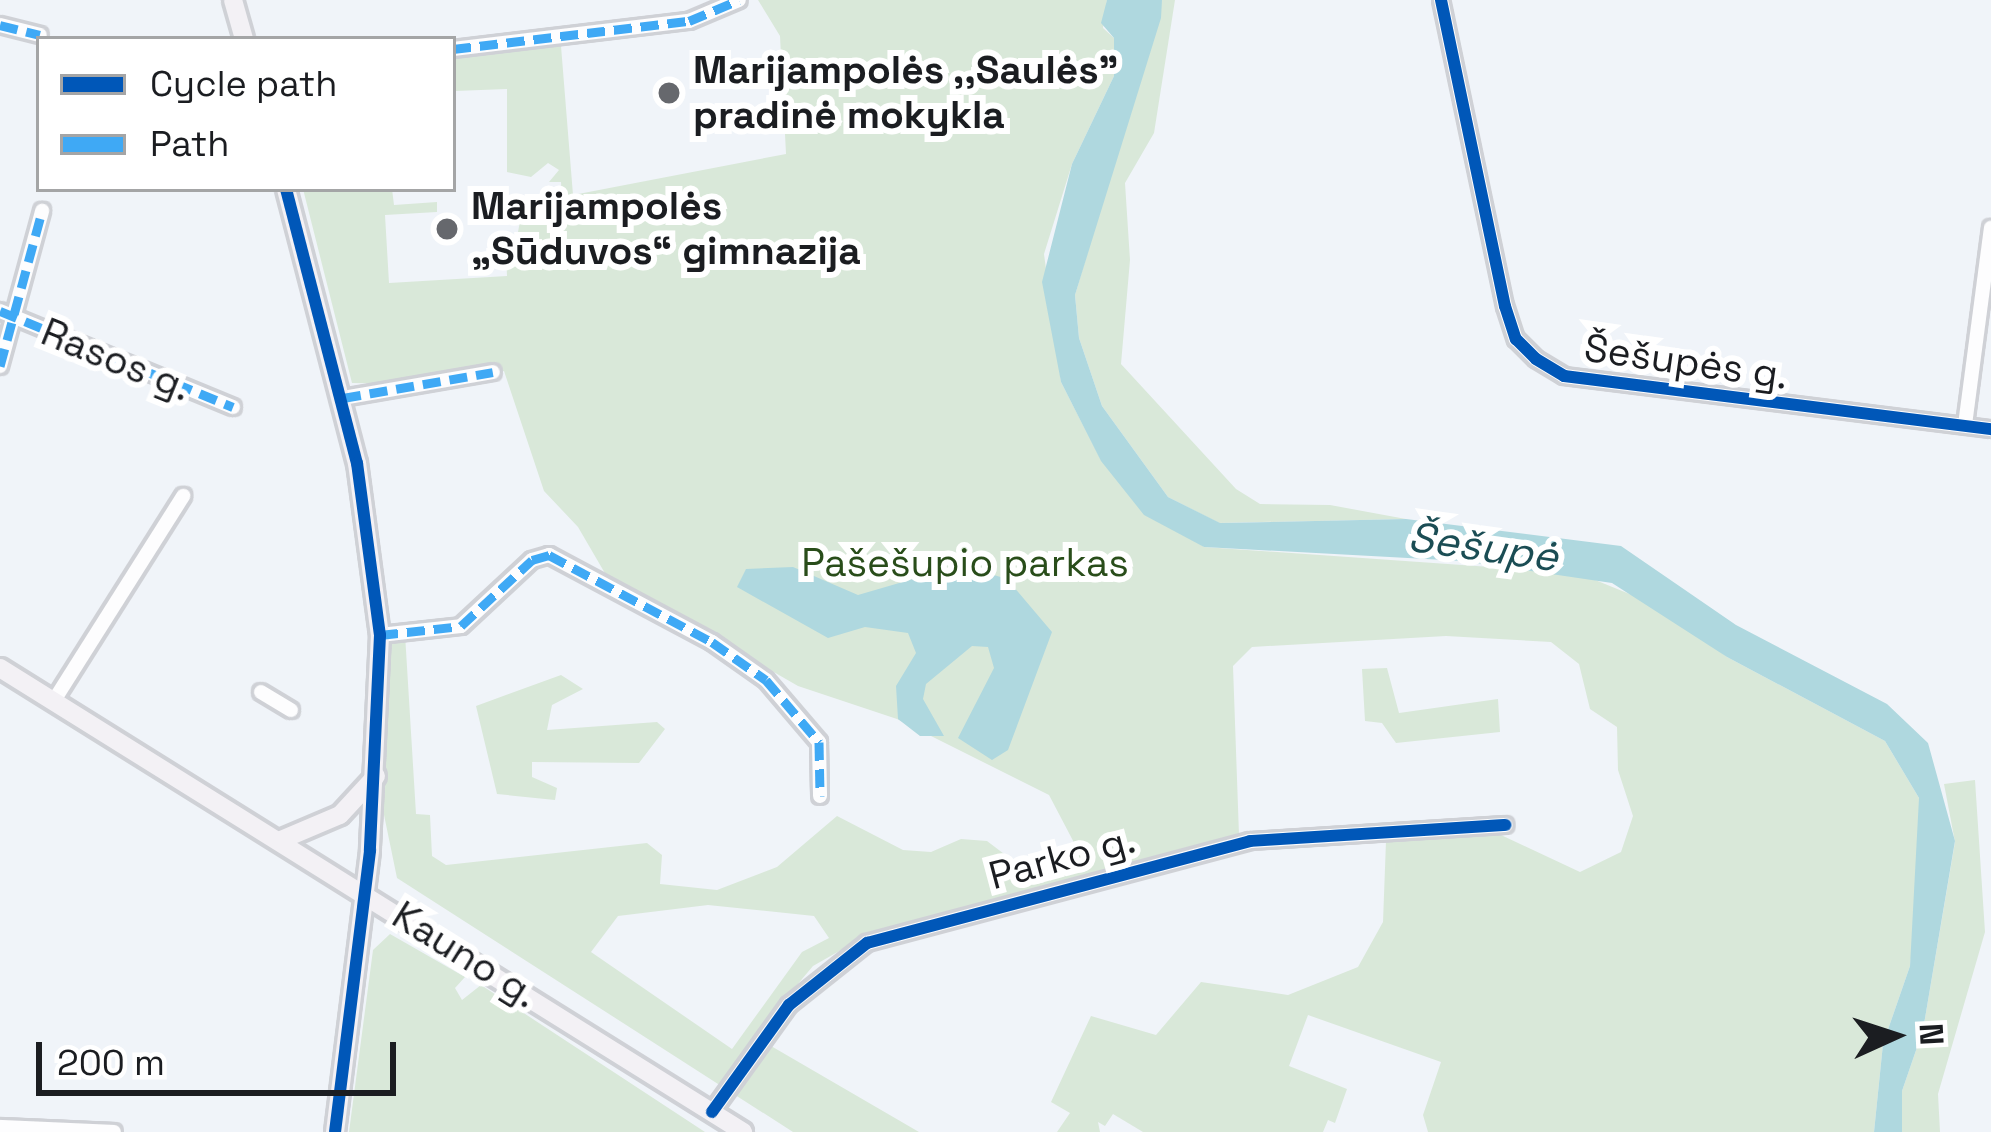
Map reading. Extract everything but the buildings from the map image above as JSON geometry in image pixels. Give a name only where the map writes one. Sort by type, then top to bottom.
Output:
[{"type":"street","points":[[233,0],[243,36]]},
{"type":"street","points":[[456,49],[688,21],[739,0]]},
{"type":"street","name":"Šešupės g.","points":[[1441,0],[1505,306],[1516,339],[1536,359],[1564,376],[1991,429]]},
{"type":"street","points":[[0,26],[40,35]]},
{"type":"street","points":[[287,192],[343,398],[380,635],[376,776],[334,1132]]},
{"type":"street","points":[[0,366],[4,313],[42,211]]},
{"type":"street","points":[[1965,425],[1991,228]]},
{"type":"street","name":"Rasos g.","points":[[4,313],[233,407]]},
{"type":"street","points":[[343,398],[494,373]]},
{"type":"street","points":[[53,702],[183,496]]},
{"type":"street","points":[[380,635],[461,626],[532,560],[549,555],[712,642],[766,680],[819,742],[820,796]]},
{"type":"street","name":"Kauno g.","points":[[0,668],[364,891],[743,1132]]},
{"type":"street","points":[[261,692],[291,710]]},
{"type":"street","points":[[281,840],[340,815],[376,776]]},
{"type":"street","name":"Parko g.","points":[[712,1112],[789,1005],[867,944],[1250,841],[1505,825]]},
{"type":"street","points":[[0,1127],[114,1132]]},
{"type":"green space","name":"Pašešupio parkas","points":[[758,0],[1107,0],[1103,28],[1114,38],[1114,76],[1072,164],[1044,254],[1061,382],[1101,460],[1204,547],[1578,573],[1659,606],[1727,657],[1885,741],[1919,798],[1921,872],[1910,966],[1883,1044],[1874,1132],[1428,1132],[1423,1115],[1441,1062],[1308,1015],[1289,1066],[1347,1089],[1335,1123],[1328,1120],[1323,1132],[1143,1132],[1113,1114],[1105,1126],[1098,1122],[1100,1132],[1057,1132],[1070,1113],[1051,1102],[1091,1016],[1156,1035],[1201,982],[1288,995],[1358,967],[1383,922],[1386,841],[1501,835],[1580,872],[1621,852],[1633,816],[1618,770],[1617,727],[1590,709],[1579,664],[1551,642],[1446,636],[1252,647],[1233,666],[1239,835],[869,934],[813,966],[754,1036],[919,1132],[793,1132],[397,878],[376,776],[380,635],[405,634],[416,814],[430,815],[432,856],[446,865],[647,843],[662,855],[660,884],[717,890],[777,867],[837,816],[903,850],[931,852],[961,839],[987,841],[1016,863],[1080,854],[1049,795],[897,719],[798,686],[606,575],[578,527],[544,491],[504,371],[423,384],[352,383],[304,192],[392,192],[394,205],[437,202],[437,212],[385,215],[389,283],[507,276],[506,252],[515,248],[521,216],[539,208],[553,222],[574,212],[551,200],[562,199],[561,182],[549,182],[559,170],[548,163],[531,177],[507,172],[507,89],[456,91],[456,49],[604,34],[561,46],[573,195],[786,154],[780,36]],"holes":[[[708,905],[814,916],[829,938],[802,952],[732,1049],[591,952],[618,916]]]},
{"type":"green space","points":[[1162,0],[1175,0],[1154,133],[1125,183],[1130,260],[1121,364],[1236,489],[1260,504],[1330,505],[1406,519],[1219,523],[1168,497],[1102,406],[1079,338],[1075,295]]},
{"type":"green space","points":[[1387,668],[1399,713],[1498,699],[1500,732],[1396,743],[1382,723],[1365,721],[1362,669]]},
{"type":"green space","points":[[561,675],[583,689],[552,705],[547,730],[657,722],[665,729],[639,763],[532,762],[532,777],[557,788],[555,800],[497,794],[476,706]]},
{"type":"green space","points":[[1975,780],[1985,932],[1938,1094],[1940,1132],[1902,1132],[1902,1091],[1923,1030],[1955,842],[1944,784]]},
{"type":"green space","points":[[390,934],[465,977],[455,988],[462,1000],[481,985],[705,1132],[349,1132],[373,950]]},
{"type":"water","name":"Šešupė","points":[[1107,0],[1162,0],[1161,18],[1075,295],[1079,338],[1102,406],[1168,497],[1220,523],[1406,519],[1621,546],[1736,625],[1887,704],[1928,743],[1955,841],[1923,1030],[1902,1091],[1902,1132],[1874,1132],[1883,1044],[1910,966],[1919,798],[1885,741],[1727,657],[1612,583],[1463,561],[1204,547],[1144,515],[1101,461],[1061,382],[1042,282],[1072,164],[1114,76],[1114,38],[1101,23]]},
{"type":"water","points":[[961,565],[1007,579],[1052,632],[1008,750],[992,760],[958,738],[994,668],[988,647],[972,646],[926,684],[923,699],[944,736],[920,736],[898,719],[896,686],[916,653],[908,633],[865,627],[828,638],[737,587],[746,569],[793,567],[858,595]]},
{"type":"marked path","points":[[456,49],[689,21],[739,0]]},
{"type":"marked path","points":[[0,25],[40,35]]},
{"type":"marked path","points":[[0,366],[42,211]]},
{"type":"marked path","points":[[0,311],[233,407]]},
{"type":"marked path","points":[[343,398],[493,372]]},
{"type":"marked path","points":[[380,635],[461,626],[532,560],[549,555],[712,642],[766,680],[819,742],[820,796]]},
{"type":"cycle path","points":[[1441,0],[1505,306],[1516,339],[1536,359],[1564,376],[1991,429]]},
{"type":"cycle path","points":[[287,192],[357,463],[380,635],[370,851],[335,1132]]},
{"type":"cycle path","points":[[712,1112],[789,1005],[867,943],[1250,841],[1505,825]]},
{"type":"place","name":"Marijampolės ,,Saulės\" pradinė mokykla","points":[[669,93]]},
{"type":"place","name":"Marijampolės „Sūduvos“ gimnazija","points":[[447,229]]}]
